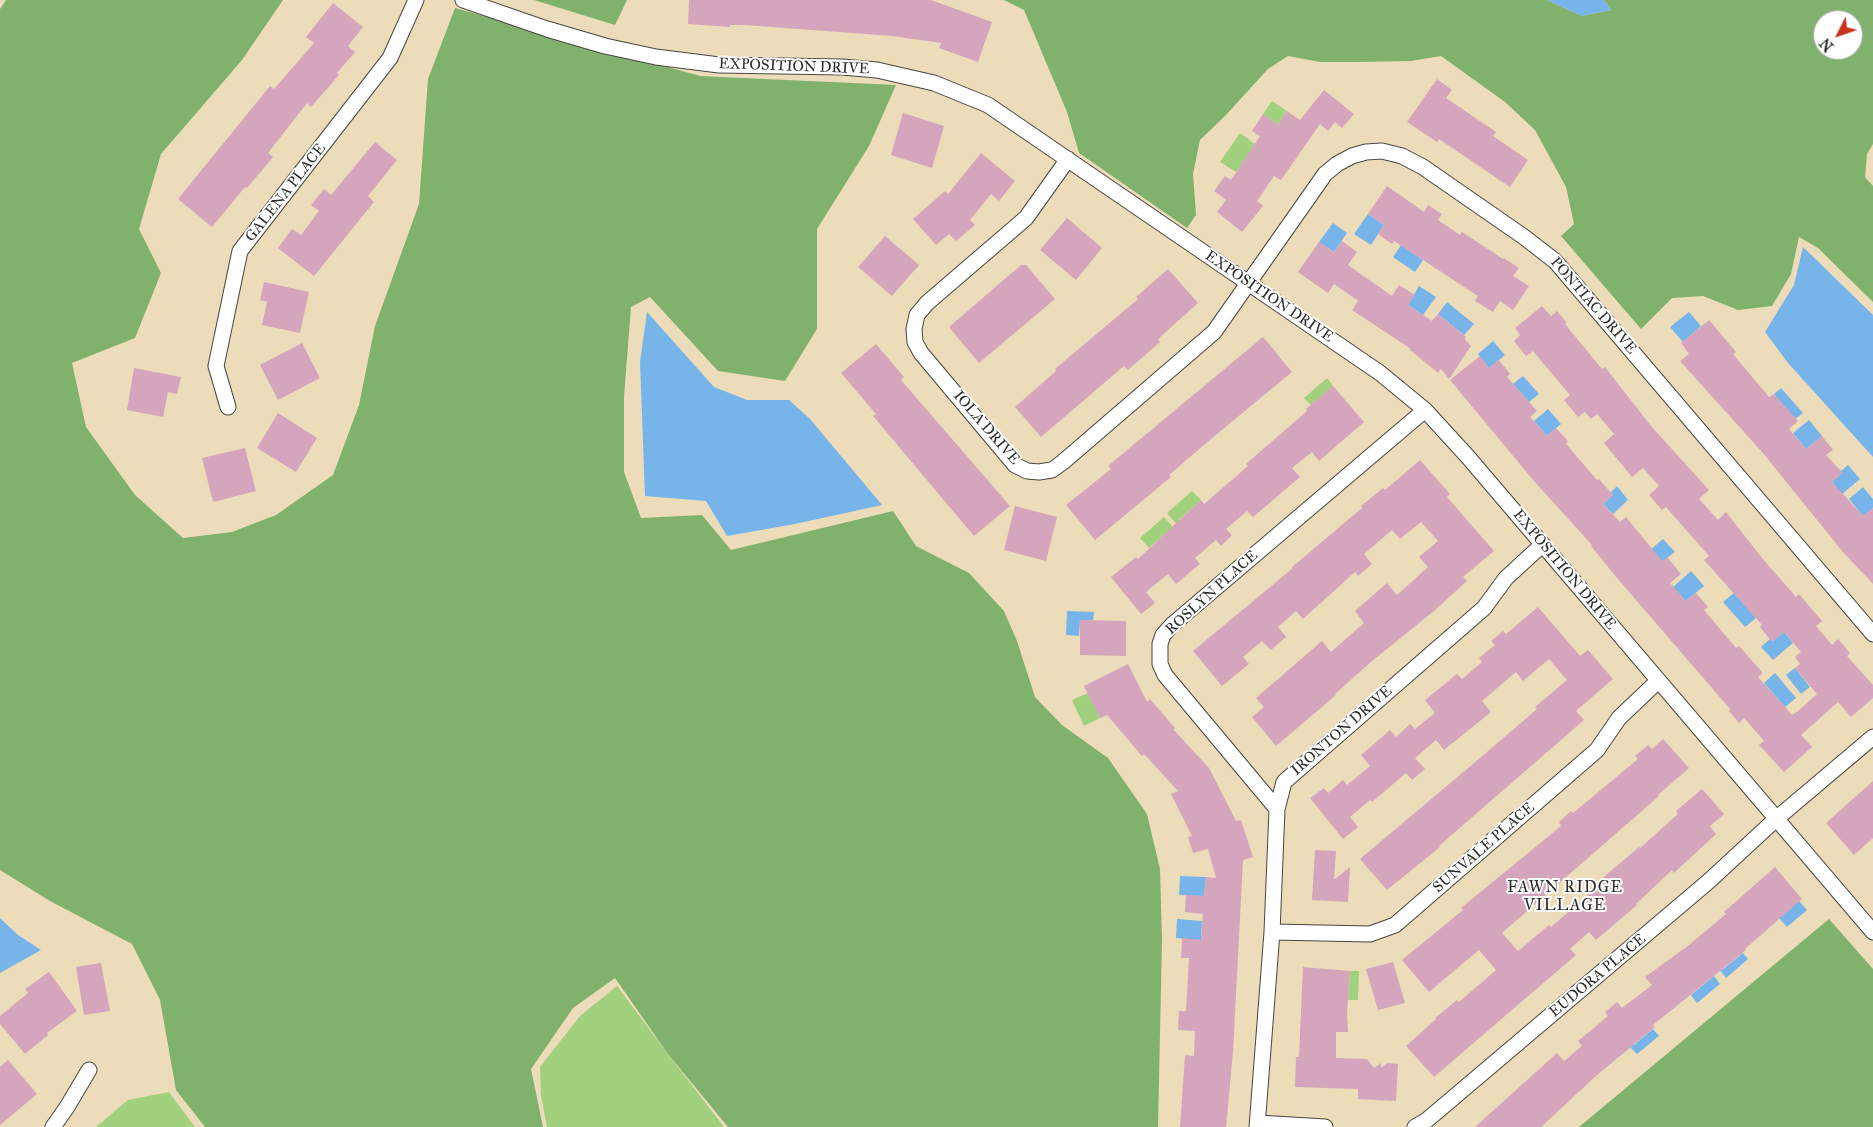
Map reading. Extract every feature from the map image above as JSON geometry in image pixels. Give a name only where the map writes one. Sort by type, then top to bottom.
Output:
[{"type":"street","name":"GALENA PLACE","points":[[228,408],[216,366],[240,251],[390,58],[416,0]]},
{"type":"street","name":"EXPOSITION DRIVE","points":[[463,0],[605,46],[656,57],[716,65],[848,67],[906,76],[947,88],[988,105],[1380,373],[1426,410],[1873,932]]},
{"type":"street","name":"PONTIAC DRIVE","points":[[1249,283],[1325,174],[1337,164],[1352,156],[1366,152],[1382,151],[1402,156],[1423,167],[1527,239],[1555,261],[1873,634]]},
{"type":"street","name":"IOLA DRIVE","points":[[1068,159],[1026,218],[927,303],[917,315],[914,329],[915,342],[922,353],[1015,465],[1027,471],[1052,470],[1214,332],[1249,283]]},
{"type":"street","name":"ROSLYN PLACE","points":[[1277,809],[1165,675],[1160,664],[1160,644],[1163,635],[1172,625],[1426,410]]},
{"type":"street","name":"IRONTON DRIVE","points":[[1258,1125],[1272,932],[1277,809],[1284,782],[1484,608],[1506,578],[1542,545]]},
{"type":"street","name":"SUNVALE PLACE","points":[[1272,932],[1370,934],[1395,925],[1597,750],[1620,718],[1658,681]]},
{"type":"street","points":[[1776,819],[1873,737]]},
{"type":"street","name":"EUDORA PLACE","points":[[1415,1127],[1434,1114],[1727,865],[1776,819]]},
{"type":"street","points":[[53,1127],[89,1070]]},
{"type":"street","points":[[1258,1125],[1325,1127]]},
{"type":"green space","points":[[6,0],[283,0],[242,60],[161,154],[139,229],[161,273],[135,338],[72,363],[86,427],[135,495],[183,538],[232,532],[276,515],[333,475],[359,405],[375,326],[419,204],[428,79],[455,8],[700,76],[896,85],[869,146],[817,229],[817,329],[785,381],[718,371],[650,297],[631,307],[624,397],[624,472],[641,518],[702,515],[731,550],[893,511],[916,546],[969,573],[1004,611],[1017,641],[1035,697],[1062,725],[1108,758],[1147,814],[1160,869],[1162,939],[1158,1127],[728,1127],[668,1054],[615,978],[573,1008],[531,1069],[543,1127],[205,1127],[176,1090],[160,1000],[132,944],[50,901],[0,870],[0,9]]},
{"type":"green space","points":[[534,0],[627,0],[615,25]]},
{"type":"green space","points":[[1004,0],[1547,0],[1582,16],[1611,10],[1604,0],[1873,0],[1873,144],[1867,154],[1865,177],[1873,186],[1873,302],[1818,248],[1799,237],[1791,274],[1772,306],[1738,310],[1703,296],[1672,298],[1641,329],[1561,236],[1574,224],[1566,187],[1535,130],[1505,102],[1441,56],[1411,61],[1320,62],[1288,56],[1268,69],[1200,140],[1193,174],[1196,215],[1187,228],[1079,153],[1067,112],[1024,10]]},
{"type":"green space","points":[[1272,101],[1287,111],[1278,125],[1263,114]]},
{"type":"green space","points":[[1240,133],[1255,144],[1236,172],[1220,162]]},
{"type":"green space","points":[[1327,378],[1333,386],[1311,405],[1304,398]]},
{"type":"green space","points":[[1192,491],[1201,500],[1179,520],[1182,524],[1179,527],[1167,513]]},
{"type":"green space","points":[[1164,517],[1173,527],[1149,548],[1140,538]]},
{"type":"green space","points":[[1088,693],[1100,718],[1084,726],[1072,700]]},
{"type":"green space","points":[[1829,919],[1873,969],[1873,1127],[1579,1127]]},
{"type":"green space","points":[[1350,971],[1359,971],[1358,1000],[1348,1000]]},
{"type":"green space","points":[[617,986],[724,1127],[547,1127],[541,1095],[540,1067],[580,1016]]},
{"type":"green space","points":[[169,1092],[195,1127],[96,1127],[128,1100]]},
{"type":"water","points":[[1547,0],[1604,0],[1611,10],[1582,16]]},
{"type":"water","points":[[1368,214],[1384,225],[1371,245],[1354,234]]},
{"type":"water","points":[[1333,223],[1347,233],[1334,252],[1319,242]]},
{"type":"water","points":[[1401,245],[1423,260],[1415,272],[1393,257]]},
{"type":"water","points":[[1803,247],[1873,315],[1873,457],[1788,363],[1765,332],[1794,285]]},
{"type":"water","points":[[1419,286],[1436,297],[1423,315],[1408,305]]},
{"type":"water","points":[[1447,302],[1474,324],[1464,335],[1438,314]]},
{"type":"water","points":[[647,312],[714,387],[747,400],[789,400],[810,419],[882,505],[795,524],[727,536],[706,501],[645,496],[640,362]]},
{"type":"water","points":[[1689,312],[1701,326],[1683,342],[1670,327]]},
{"type":"water","points":[[1493,341],[1505,355],[1489,368],[1478,354]]},
{"type":"water","points":[[1523,376],[1539,394],[1529,402],[1513,384]]},
{"type":"water","points":[[1781,388],[1803,413],[1795,419],[1774,394]]},
{"type":"water","points":[[1548,409],[1561,424],[1547,436],[1534,421]]},
{"type":"water","points":[[1809,420],[1822,436],[1806,449],[1793,433]]},
{"type":"water","points":[[1848,465],[1860,479],[1842,494],[1832,482]]},
{"type":"water","points":[[1617,486],[1628,500],[1613,514],[1603,504],[1613,495],[1611,492]]},
{"type":"water","points":[[1863,487],[1873,499],[1873,508],[1863,516],[1849,499]]},
{"type":"water","points":[[1663,539],[1675,552],[1660,563],[1650,550]]},
{"type":"water","points":[[1691,571],[1704,586],[1686,601],[1673,587]]},
{"type":"water","points":[[1734,593],[1756,618],[1745,627],[1723,602]]},
{"type":"water","points":[[1067,611],[1094,612],[1093,620],[1080,620],[1079,636],[1066,635]]},
{"type":"water","points":[[1784,632],[1793,643],[1773,660],[1761,647],[1770,639],[1773,641]]},
{"type":"water","points":[[1795,668],[1810,687],[1801,694],[1786,675]]},
{"type":"water","points":[[1775,673],[1796,698],[1785,707],[1764,683]]},
{"type":"water","points":[[1180,876],[1206,877],[1204,896],[1179,895]]},
{"type":"water","points":[[1799,901],[1807,910],[1787,927],[1779,918]]},
{"type":"water","points":[[0,918],[18,935],[41,950],[0,973]]},
{"type":"water","points":[[1177,919],[1202,921],[1201,940],[1176,938]]},
{"type":"water","points":[[1743,953],[1748,959],[1726,978],[1718,968],[1722,970]]},
{"type":"water","points":[[1714,976],[1720,984],[1697,1003],[1691,995]]},
{"type":"water","points":[[1653,1029],[1659,1036],[1637,1054],[1628,1045],[1634,1045]]},
{"type":"building","points":[[689,0],[931,0],[992,22],[978,62],[939,48],[941,43],[892,36],[745,25],[730,25],[730,27],[688,24]]},
{"type":"building","points":[[333,3],[363,27],[348,46],[355,52],[337,73],[339,75],[311,107],[307,103],[268,153],[273,157],[212,227],[178,199],[270,86],[274,89],[314,43],[306,37]]},
{"type":"building","points":[[1437,79],[1452,90],[1446,98],[1496,132],[1493,136],[1528,160],[1510,187],[1439,139],[1437,142],[1407,122]]},
{"type":"building","points":[[1324,90],[1354,114],[1342,128],[1335,122],[1328,131],[1320,124],[1281,180],[1274,176],[1257,201],[1263,206],[1242,232],[1217,212],[1226,200],[1214,191],[1225,176],[1231,180],[1260,136],[1252,131],[1263,114],[1278,125],[1287,111],[1300,120]]},
{"type":"building","points":[[903,113],[944,126],[932,168],[891,155]]},
{"type":"building","points":[[375,142],[397,160],[368,196],[374,202],[314,276],[278,248],[292,229],[301,235],[319,211],[311,205],[324,189],[331,195]]},
{"type":"building","points":[[981,153],[1015,181],[999,201],[991,194],[970,220],[975,225],[956,241],[949,234],[936,245],[913,219],[945,191],[948,194]]},
{"type":"building","points":[[1387,186],[1424,212],[1428,205],[1442,214],[1438,220],[1460,235],[1462,232],[1519,268],[1513,276],[1529,286],[1513,310],[1500,301],[1493,312],[1475,301],[1478,296],[1394,241],[1392,244],[1378,234],[1384,225],[1368,214]]},
{"type":"building","points":[[1067,218],[1102,248],[1076,280],[1040,250]]},
{"type":"building","points":[[885,236],[919,265],[892,296],[858,267]]},
{"type":"building","points":[[1342,241],[1357,252],[1348,265],[1392,296],[1399,285],[1415,295],[1408,305],[1432,321],[1438,314],[1466,337],[1465,339],[1471,346],[1449,379],[1441,369],[1438,373],[1411,349],[1352,310],[1358,301],[1334,284],[1328,293],[1298,272],[1319,242],[1334,252]]},
{"type":"building","points":[[1021,265],[1026,265],[1055,299],[979,363],[949,327]]},
{"type":"building","points":[[1168,269],[1198,303],[1158,339],[1160,342],[1128,370],[1124,366],[1041,437],[1015,407],[1056,371],[1055,369],[1138,299],[1136,297]]},
{"type":"building","points":[[264,282],[309,292],[300,333],[262,325],[267,302],[260,300]]},
{"type":"building","points":[[1542,306],[1551,316],[1557,311],[1567,323],[1565,324],[1602,369],[1605,367],[1651,426],[1709,490],[1699,499],[1718,520],[1726,512],[1796,597],[1799,594],[1822,621],[1816,626],[1832,645],[1838,639],[1850,653],[1847,656],[1873,685],[1873,698],[1851,717],[1838,702],[1801,735],[1812,747],[1784,772],[1759,745],[1764,741],[1744,718],[1739,723],[1729,711],[1730,709],[1617,578],[1592,545],[1533,480],[1450,380],[1480,356],[1489,368],[1499,360],[1510,374],[1507,377],[1537,411],[1530,417],[1547,436],[1556,428],[1568,441],[1566,444],[1597,480],[1599,479],[1613,495],[1603,504],[1620,522],[1626,517],[1662,561],[1667,557],[1681,574],[1670,583],[1686,601],[1696,593],[1708,607],[1704,610],[1736,648],[1739,646],[1763,673],[1758,677],[1792,715],[1798,711],[1817,694],[1795,668],[1800,664],[1795,657],[1801,652],[1784,632],[1772,642],[1760,627],[1762,625],[1704,560],[1709,556],[1666,507],[1662,510],[1649,495],[1659,486],[1643,468],[1632,477],[1604,443],[1614,434],[1597,414],[1591,419],[1585,412],[1578,417],[1564,400],[1570,395],[1533,351],[1526,356],[1514,341],[1520,335],[1515,328]]},
{"type":"building","points":[[1709,320],[1736,352],[1733,354],[1769,397],[1774,394],[1798,421],[1789,429],[1806,449],[1822,436],[1833,450],[1826,455],[1843,473],[1832,482],[1863,516],[1873,508],[1873,584],[1843,552],[1762,452],[1680,361],[1689,354],[1681,343]]},
{"type":"building","points":[[1263,337],[1292,372],[1211,439],[1169,475],[1171,477],[1095,540],[1066,505],[1111,469],[1108,466]]},
{"type":"building","points":[[302,343],[320,378],[278,400],[260,365]]},
{"type":"building","points":[[876,344],[904,377],[901,380],[1010,506],[974,536],[873,416],[876,414],[841,373]]},
{"type":"building","points":[[134,368],[181,377],[177,394],[168,392],[163,417],[127,410]]},
{"type":"building","points":[[1333,386],[1364,422],[1319,461],[1312,452],[1292,468],[1300,477],[1253,517],[1247,511],[1226,529],[1232,535],[1221,546],[1216,540],[1195,558],[1200,564],[1176,584],[1168,574],[1146,592],[1155,603],[1141,614],[1111,577],[1136,557],[1138,559],[1201,500],[1204,504],[1248,466],[1246,464]]},
{"type":"building","points":[[278,413],[317,438],[296,472],[257,448]]},
{"type":"building","points":[[245,448],[256,491],[213,502],[202,458]]},
{"type":"building","points":[[1420,460],[1450,494],[1447,497],[1494,551],[1463,577],[1467,581],[1434,611],[1372,661],[1336,695],[1276,746],[1252,717],[1264,707],[1256,698],[1322,641],[1331,652],[1364,623],[1355,611],[1387,583],[1397,595],[1428,567],[1419,557],[1438,541],[1421,522],[1400,539],[1392,530],[1364,554],[1372,564],[1358,576],[1355,572],[1303,619],[1296,611],[1278,627],[1286,637],[1271,650],[1262,641],[1243,657],[1249,664],[1222,686],[1193,651],[1293,568],[1362,508],[1361,506],[1383,488],[1385,490]]},
{"type":"building","points":[[1015,506],[1057,517],[1046,561],[1004,550]]},
{"type":"building","points":[[1538,607],[1580,656],[1588,650],[1613,679],[1576,711],[1584,720],[1440,847],[1387,890],[1360,859],[1537,709],[1535,707],[1567,680],[1549,659],[1523,681],[1516,672],[1482,701],[1491,712],[1444,750],[1436,740],[1415,758],[1425,769],[1412,780],[1406,773],[1372,802],[1370,800],[1350,817],[1358,827],[1343,839],[1310,798],[1324,788],[1328,793],[1343,780],[1347,785],[1370,766],[1361,755],[1390,730],[1396,737],[1410,724],[1415,729],[1435,713],[1425,700],[1457,674],[1462,679],[1482,662],[1479,658],[1495,645],[1491,641],[1503,631],[1506,634]]},
{"type":"building","points":[[1080,620],[1126,621],[1126,656],[1080,655]]},
{"type":"building","points":[[1128,664],[1147,702],[1150,699],[1175,728],[1173,729],[1209,768],[1236,821],[1241,820],[1253,857],[1243,860],[1233,1052],[1226,1127],[1180,1127],[1185,1055],[1194,1056],[1195,1031],[1178,1030],[1179,1011],[1186,1011],[1189,958],[1181,958],[1182,938],[1201,940],[1203,914],[1185,912],[1186,895],[1204,896],[1206,877],[1216,878],[1208,849],[1193,853],[1188,837],[1192,836],[1171,794],[1178,791],[1144,754],[1142,756],[1107,715],[1100,718],[1084,686]]},
{"type":"building","points":[[1663,739],[1689,768],[1502,933],[1518,951],[1549,925],[1551,927],[1588,895],[1586,892],[1640,848],[1678,814],[1676,811],[1702,789],[1724,814],[1710,826],[1716,834],[1674,873],[1672,870],[1637,905],[1596,940],[1589,932],[1570,949],[1576,955],[1434,1077],[1406,1046],[1435,1018],[1457,1000],[1459,1002],[1496,970],[1479,950],[1429,992],[1402,960],[1463,910],[1461,908],[1561,826],[1559,822],[1571,811],[1573,813],[1638,759],[1635,756],[1648,745],[1652,749]]},
{"type":"building","points":[[1873,781],[1873,838],[1854,855],[1826,823]]},
{"type":"building","points":[[1315,850],[1336,851],[1334,880],[1350,867],[1348,902],[1312,900]]},
{"type":"building","points":[[1775,867],[1802,899],[1746,950],[1653,1025],[1655,1027],[1597,1075],[1541,1127],[1475,1127],[1557,1053],[1564,1061],[1582,1046],[1578,1041],[1608,1016],[1605,1012],[1617,1002],[1622,1008],[1652,985],[1645,977],[1689,945],[1726,914],[1724,912]]},
{"type":"building","points":[[1393,962],[1405,1003],[1378,1010],[1366,969]]},
{"type":"building","points":[[101,963],[110,1011],[84,1015],[76,967]]},
{"type":"building","points":[[1303,967],[1350,971],[1347,1013],[1348,1032],[1336,1032],[1336,1058],[1367,1059],[1374,1068],[1381,1063],[1381,1068],[1387,1063],[1398,1064],[1396,1101],[1358,1099],[1358,1089],[1295,1087],[1296,1057],[1299,1057]]},
{"type":"building","points":[[49,972],[77,1011],[47,1033],[48,1035],[25,1054],[0,1024],[0,1016],[28,993],[25,989]]},
{"type":"building","points":[[8,1060],[37,1094],[0,1125],[0,1067]]},
{"type":"district","name":"FAWN RIDGE VILLAGE","points":[[1565,897]]}]
